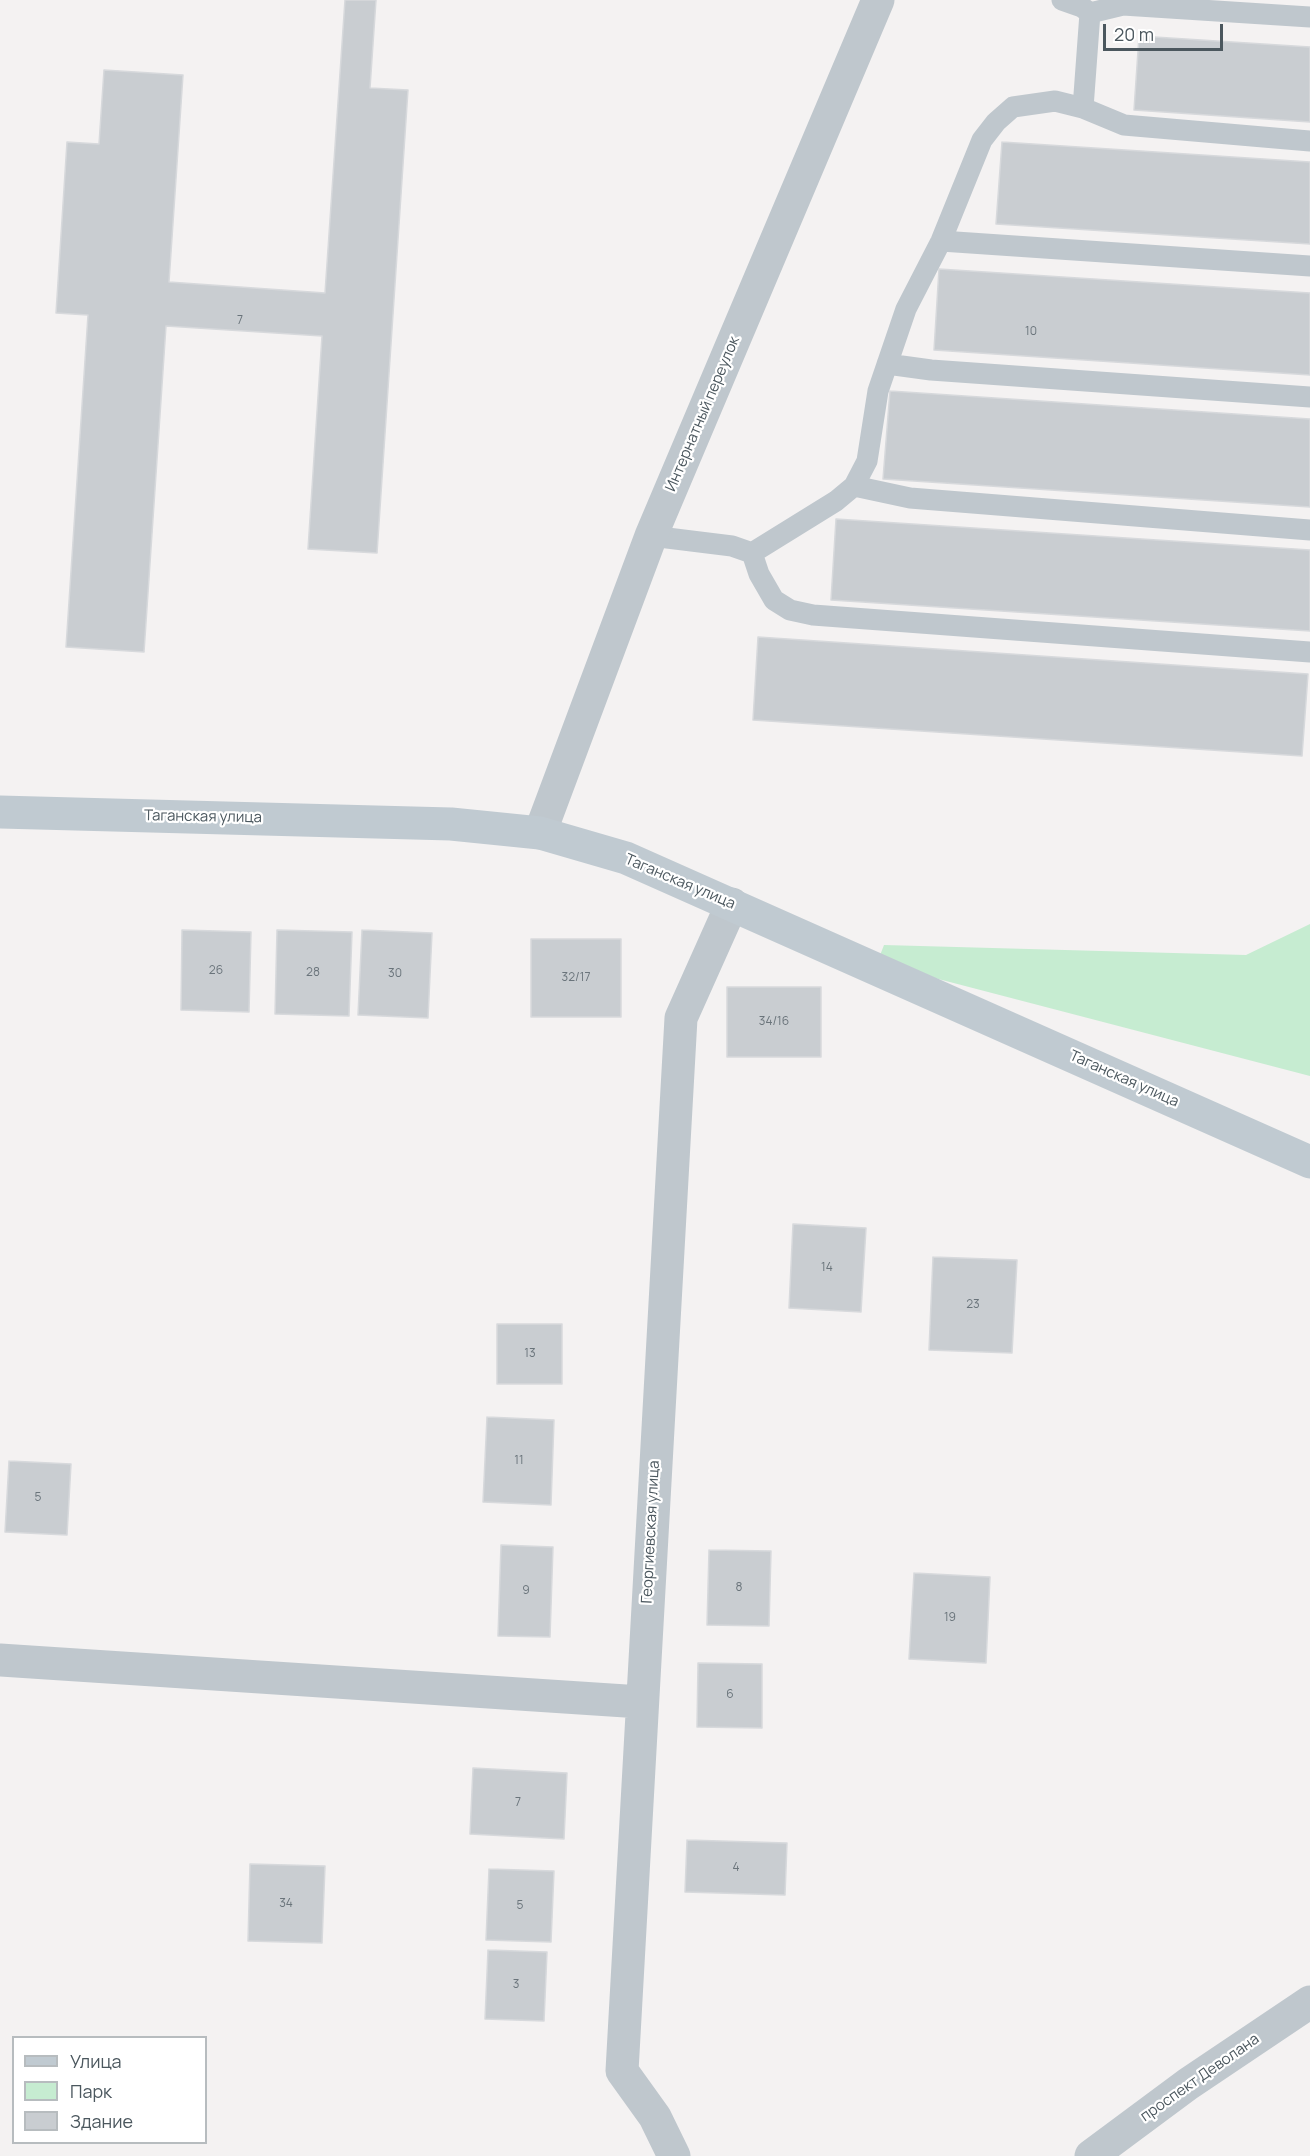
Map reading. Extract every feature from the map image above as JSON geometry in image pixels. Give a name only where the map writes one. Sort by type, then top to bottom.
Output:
[{"type":"street","name":"Интернатный переулок","points":[[540,832],[651,536],[878,0]]},
{"type":"street","name":"Таганская улица","points":[[0,812],[452,824],[540,832],[626,858],[1310,1162]]},
{"type":"street","name":"Георгиевская улица","points":[[674,2156],[655,2117],[622,2072],[681,1018],[732,904]]},
{"type":"street","points":[[0,1660],[641,1702]]},
{"type":"street","name":"проспект Деволана","points":[[1091,2156],[1188,2084],[1310,2002]]},
{"type":"lane","points":[[1062,0],[1082,7],[1090,13]]},
{"type":"lane","points":[[1090,13],[1123,5],[1310,17]]},
{"type":"lane","points":[[1083,108],[1090,13]]},
{"type":"lane","points":[[752,553],[836,501],[854,486],[867,461],[878,391],[906,309],[941,241],[982,140],[996,122],[1013,107],[1056,101],[1083,108],[1124,124],[1310,141]]},
{"type":"lane","points":[[941,241],[1310,266]]},
{"type":"lane","points":[[887,364],[931,370],[1310,397]]},
{"type":"lane","points":[[854,486],[910,498],[1310,530]]},
{"type":"lane","points":[[651,536],[732,546],[752,553]]},
{"type":"lane","points":[[752,553],[759,574],[774,600],[790,610],[813,615],[1310,652]]},
{"type":"green space","points":[[1310,924],[1310,1076],[877,963],[884,945],[1246,955]]},
{"type":"building","points":[[345,0],[376,0],[370,88],[408,90],[377,553],[308,549],[322,336],[166,326],[144,652],[66,647],[88,315],[56,313],[67,142],[99,144],[104,70],[183,75],[169,282],[325,293]]},
{"type":"building","points":[[1139,36],[1310,47],[1310,122],[1134,110]]},
{"type":"building","points":[[1002,142],[1310,162],[1310,244],[996,224]]},
{"type":"building","points":[[939,269],[1310,293],[1310,375],[934,350]]},
{"type":"building","points":[[890,391],[1310,419],[1310,507],[883,479]]},
{"type":"building","points":[[836,519],[1310,550],[1310,631],[831,600]]},
{"type":"building","points":[[758,637],[1308,674],[1302,756],[753,720]]},
{"type":"building","points":[[182,930],[251,932],[249,1012],[181,1010]]},
{"type":"building","points":[[277,930],[352,932],[349,1016],[275,1014]]},
{"type":"building","points":[[362,930],[432,933],[428,1018],[358,1015]]},
{"type":"building","points":[[531,939],[621,939],[621,1017],[531,1017]]},
{"type":"building","points":[[727,987],[821,987],[821,1057],[727,1057]]},
{"type":"building","points":[[793,1224],[866,1228],[861,1312],[789,1308]]},
{"type":"building","points":[[933,1257],[1017,1260],[1012,1353],[929,1350]]},
{"type":"building","points":[[497,1324],[562,1324],[562,1384],[497,1384]]},
{"type":"building","points":[[487,1417],[554,1420],[551,1505],[483,1502]]},
{"type":"building","points":[[9,1461],[71,1464],[67,1535],[5,1532]]},
{"type":"building","points":[[501,1545],[553,1547],[550,1637],[498,1636]]},
{"type":"building","points":[[709,1550],[771,1551],[769,1626],[707,1625]]},
{"type":"building","points":[[914,1573],[990,1577],[986,1663],[909,1659]]},
{"type":"building","points":[[698,1663],[762,1664],[762,1728],[697,1727]]},
{"type":"building","points":[[473,1768],[567,1773],[564,1839],[470,1834]]},
{"type":"building","points":[[687,1840],[787,1843],[785,1895],[685,1892]]},
{"type":"building","points":[[250,1864],[325,1866],[322,1943],[248,1941]]},
{"type":"building","points":[[489,1869],[554,1871],[551,1942],[486,1940]]},
{"type":"building","points":[[488,1950],[547,1952],[544,2021],[485,2019]]}]
